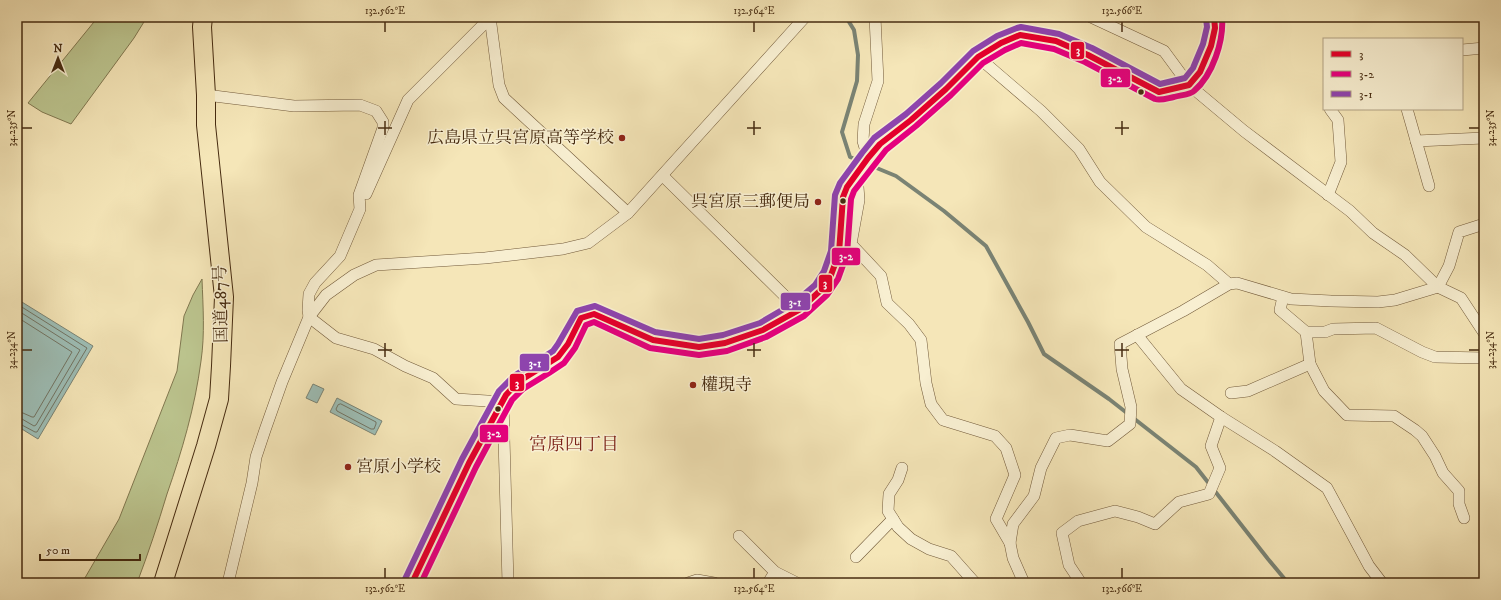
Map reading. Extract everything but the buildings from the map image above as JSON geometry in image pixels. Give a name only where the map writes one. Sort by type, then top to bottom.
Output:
[{"type":"highway","name":"国道487号","points":[[163,583],[219,400],[224,297],[206,125],[206,95],[202,27],[203,17]]},
{"type":"street","points":[[228,583],[252,483],[256,457],[282,382],[309,317],[326,295],[354,275],[376,265],[485,258],[563,249],[588,242],[628,214],[805,17]]},
{"type":"street","points":[[868,158],[863,141],[864,124],[878,81],[875,17]]},
{"type":"street","points":[[1091,17],[1164,51],[1189,85],[1244,131],[1350,211],[1373,233],[1405,255],[1438,287],[1461,298],[1484,333]]},
{"type":"street","points":[[412,583],[430,550],[463,475],[482,437],[503,402],[513,387],[524,377],[558,357],[568,345],[581,318],[594,314],[653,340],[699,347],[725,343],[763,330],[799,310],[821,290],[831,275],[839,252],[843,197],[847,187],[868,158],[880,144],[911,120],[946,89],[978,57],[1001,43],[1020,35],[1056,41],[1088,55],[1160,92],[1189,85],[1200,72],[1215,28],[1214,17]]},
{"type":"street","points":[[490,18],[499,85],[504,98],[628,214]]},
{"type":"street","points":[[490,18],[408,100],[340,256],[315,283],[309,294],[308,310],[309,317],[336,338],[374,349],[405,366],[433,378],[456,399],[503,402]]},
{"type":"street","points":[[1463,50],[1484,48]]},
{"type":"street","points":[[978,57],[1041,111],[1079,149],[1100,182],[1146,228],[1207,264],[1229,284]]},
{"type":"street","points":[[206,95],[294,106],[360,105],[376,111],[383,122],[383,128],[359,195],[360,209]]},
{"type":"street","points":[[1328,195],[1341,162],[1338,120],[1331,110]]},
{"type":"street","points":[[1407,110],[1429,186]]},
{"type":"street","points":[[1416,141],[1484,138]]},
{"type":"street","points":[[857,174],[859,200],[851,244],[880,276],[887,303],[910,324],[921,340],[926,383],[931,404],[943,420],[995,436],[1006,448],[1016,475],[996,519],[1010,543],[1013,558],[1024,583]]},
{"type":"street","points":[[663,176],[799,310]]},
{"type":"street","points":[[1010,543],[1013,524],[1034,496],[1041,468],[1056,438],[1070,435],[1108,440],[1130,424],[1132,407],[1122,369],[1120,344],[1183,311],[1229,284],[1237,282],[1291,299],[1378,302],[1395,300],[1438,287],[1449,266],[1459,232],[1484,224]]},
{"type":"street","points":[[1283,297],[1280,310],[1306,332],[1325,332],[1333,329],[1376,328],[1422,352],[1435,357],[1484,358]]},
{"type":"street","points":[[1306,332],[1310,364],[1324,391],[1347,415],[1394,416],[1422,436],[1435,456],[1443,473],[1459,491],[1459,504],[1464,518]]},
{"type":"street","points":[[1137,335],[1181,389],[1221,417],[1275,450],[1327,488],[1370,566],[1382,583]]},
{"type":"street","points":[[1231,393],[1248,391],[1310,364]]},
{"type":"street","points":[[503,402],[508,583]]},
{"type":"street","points":[[1081,583],[1069,565],[1062,533],[1078,521],[1115,511],[1138,517],[1155,524],[1179,502],[1209,494],[1220,468],[1211,446],[1221,417]]},
{"type":"street","points":[[902,468],[898,480],[889,494],[888,511],[898,527],[911,539],[929,549],[951,556],[975,583]]},
{"type":"street","points":[[856,557],[893,519]]},
{"type":"street","points":[[739,536],[775,572],[797,583]]},
{"type":"street","points":[[768,583],[775,572]]},
{"type":"street","points":[[688,583],[698,580],[714,583]]},
{"type":"green space","points":[[98,17],[147,17],[134,38],[71,124],[42,112],[28,103]]},
{"type":"green space","points":[[202,279],[203,341],[195,395],[178,462],[137,583],[82,583],[119,519],[177,371],[184,316]]},
{"type":"water","points":[[17,299],[93,346],[38,439],[17,426]]},
{"type":"water","points":[[313,384],[324,389],[317,403],[306,398]]},
{"type":"water","points":[[337,398],[382,421],[375,435],[330,412]]},
{"type":"waterway","points":[[846,17],[854,30],[858,55],[857,81],[842,132],[850,157],[896,176],[944,211],[986,246],[1044,354],[1109,399],[1196,467],[1288,583]]},
{"type":"transit line","name":"3","points":[[412,583],[469,463],[506,395],[518,382],[558,357],[568,344],[581,318],[594,314],[653,340],[699,347],[725,343],[763,330],[799,310],[821,290],[831,275],[839,253],[843,197],[847,187],[868,158],[880,144],[911,120],[946,89],[978,57],[1001,43],[1020,35],[1056,41],[1088,55],[1159,92],[1189,85],[1200,72],[1211,46],[1215,28],[1214,17]]},
{"type":"transit line","name":"3-2","points":[[421,583],[476,467],[512,400],[523,389],[564,363],[575,348],[586,325],[594,322],[650,348],[699,355],[727,351],[766,337],[804,316],[827,295],[838,279],[847,254],[851,199],[854,191],[886,150],[951,95],[983,63],[1005,50],[1021,43],[1054,49],[1085,62],[1155,99],[1160,100],[1192,92],[1207,76],[1212,67],[1219,46],[1222,17]]},
{"type":"transit line","name":"3-1","points":[[405,579],[462,459],[499,391],[514,376],[553,351],[577,311],[595,306],[655,332],[699,339],[723,335],[760,323],[794,303],[815,285],[824,271],[831,251],[835,195],[840,183],[862,153],[874,138],[906,114],[941,83],[973,51],[997,36],[1021,27],[1059,34],[1092,48],[1160,84],[1185,78],[1193,68],[1203,44],[1207,27],[1206,18]]},
{"type":"place","name":"広島県立呉宮原高等学校","points":[[622,138]]},
{"type":"place","name":"呉宮原三郵便局","points":[[818,202]]},
{"type":"place","name":"權現寺","points":[[693,385]]},
{"type":"place","name":"宮原小学校","points":[[348,467]]},
{"type":"district","name":"宮原四丁目","points":[[574,445]]}]
